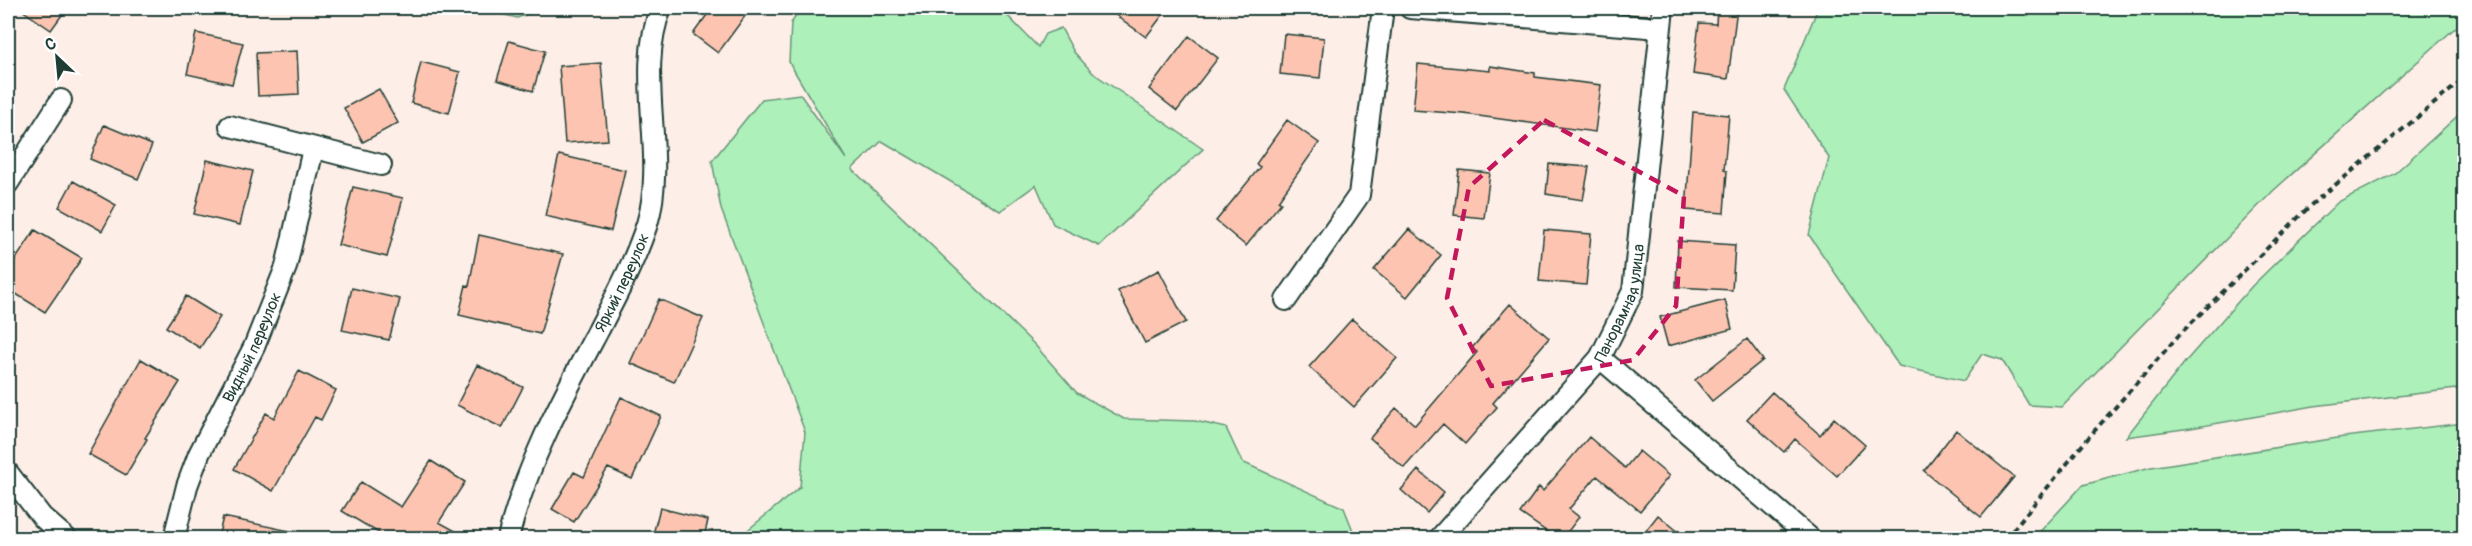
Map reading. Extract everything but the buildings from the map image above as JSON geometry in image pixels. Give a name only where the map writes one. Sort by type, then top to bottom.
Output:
[{"type":"street","name":"Яркий переулок","points":[[508,538],[540,443],[634,260],[648,221],[653,184],[651,46],[661,8]]},
{"type":"street","points":[[1286,300],[1359,195],[1383,8]]},
{"type":"street","points":[[1410,8],[1660,28]]},
{"type":"street","name":"Панорамная улица","points":[[1440,538],[1600,358],[1633,291],[1663,8]]},
{"type":"street","points":[[8,183],[61,100]]},
{"type":"street","points":[[230,126],[381,165]]},
{"type":"street","name":"Видный переулок","points":[[174,538],[198,454],[254,347],[286,267],[313,149]]},
{"type":"street","points":[[1600,358],[1810,538]]},
{"type":"street","points":[[8,473],[42,517],[66,538]]},
{"type":"path","points":[[2006,538],[2089,437],[2179,335],[2312,204],[2464,79]]},
{"type":"highlighted area","points":[[1544,120],[1684,196],[1676,306],[1633,360],[1491,386],[1447,298],[1469,187]]},
{"type":"green space","points":[[477,8],[545,8],[517,18]]},
{"type":"green space","points":[[802,8],[1000,8],[1038,47],[1045,34],[1061,28],[1074,52],[1093,73],[1203,149],[1099,246],[1053,224],[1036,185],[1000,211],[882,141],[852,169],[1035,345],[1077,393],[1124,419],[1195,421],[1226,428],[1242,462],[1344,508],[1356,538],[738,538],[800,487],[805,432],[721,209],[712,161],[762,99],[800,94],[846,159],[789,62],[791,23]]},
{"type":"green space","points":[[1818,8],[2464,8],[2464,20],[2273,191],[2062,407],[2029,405],[2002,360],[1982,354],[1964,381],[1899,366],[1809,235],[1829,158],[1784,90]]},
{"type":"green space","points":[[2464,110],[2464,388],[2314,406],[2126,437],[2185,362],[2252,286],[2338,202],[2394,174]]},
{"type":"green space","points":[[2464,423],[2464,538],[2034,538],[2083,485],[2151,467],[2344,437]]}]
